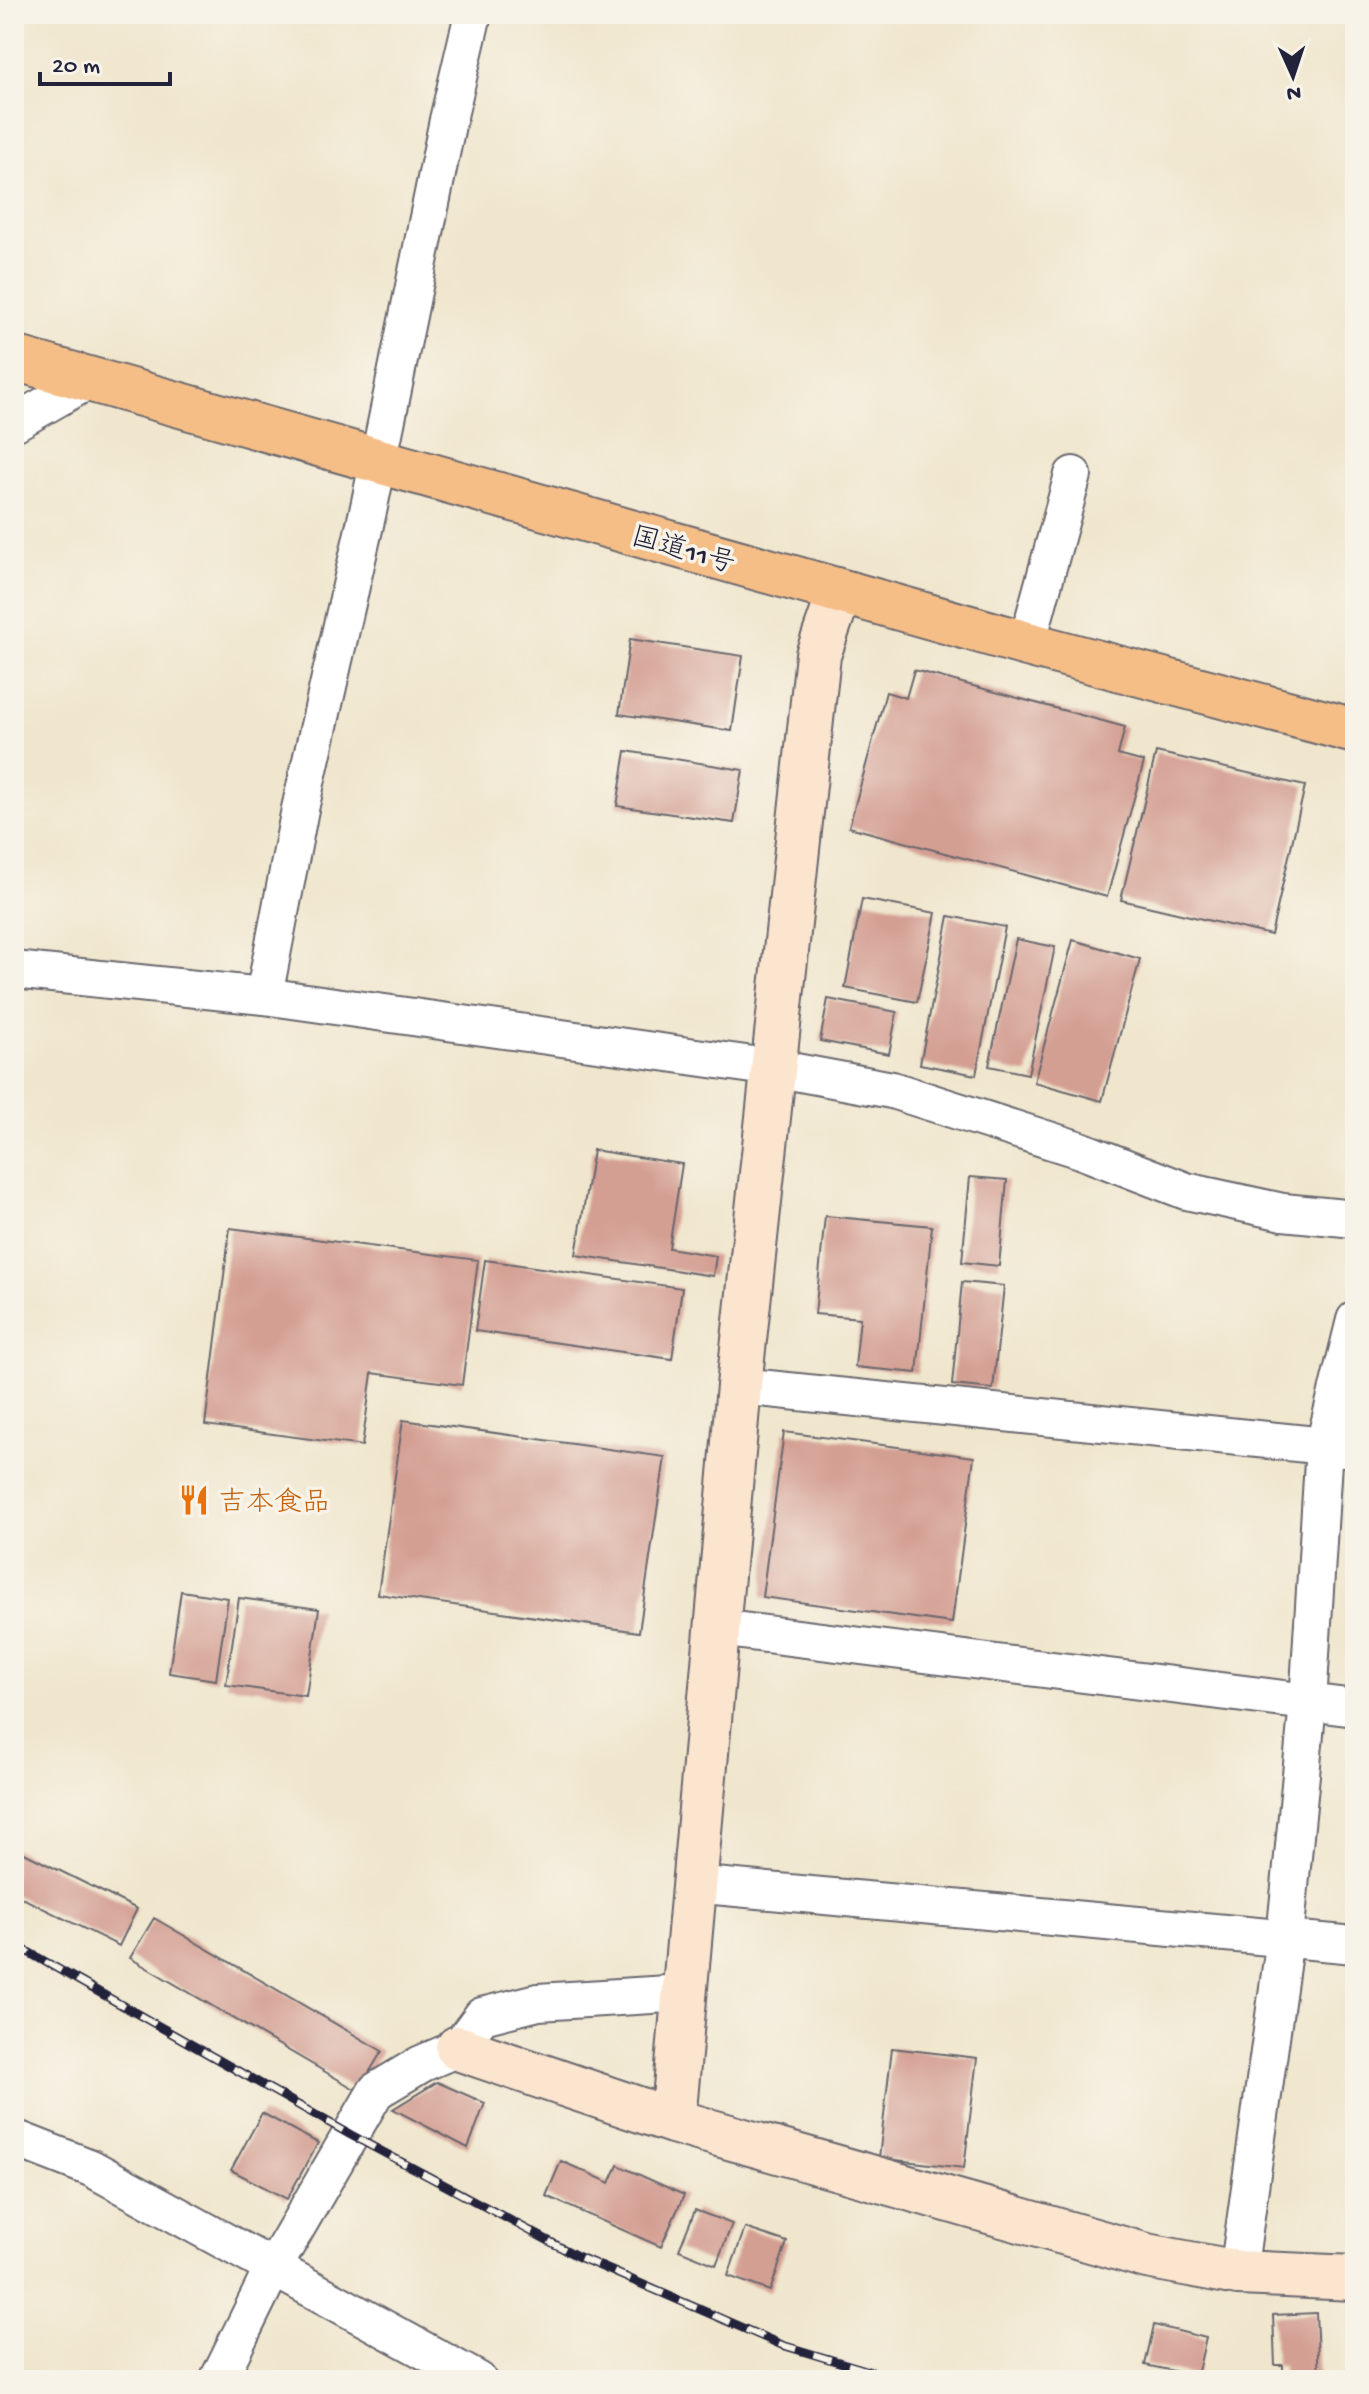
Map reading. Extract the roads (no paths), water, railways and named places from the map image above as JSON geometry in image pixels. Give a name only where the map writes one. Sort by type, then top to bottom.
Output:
[{"type":"highway","name":"国道11号","points":[[14,358],[840,592],[1355,731]]},
{"type":"street","points":[[264,996],[300,809],[378,462],[448,120],[473,14]]},
{"type":"street","points":[[14,423],[91,379]]},
{"type":"street","points":[[1027,644],[1073,475]]},
{"type":"street","points":[[673,2121],[739,1386],[818,655],[840,592]]},
{"type":"street","points":[[14,970],[264,996],[774,1068],[892,1090],[1080,1150],[1186,1191],[1283,1212],[1355,1219]]},
{"type":"street","points":[[1238,2273],[1285,1938],[1308,1703],[1355,1320]]},
{"type":"street","points":[[739,1386],[1339,1447]]},
{"type":"street","points":[[718,1628],[1355,1708]]},
{"type":"street","points":[[693,1884],[1355,1945]]},
{"type":"street","points":[[218,2380],[273,2268],[376,2091],[421,2064],[458,2048],[482,2016],[538,2002],[684,1993]]},
{"type":"street","points":[[458,2048],[673,2121],[1147,2256],[1238,2273],[1355,2278]]},
{"type":"street","points":[[14,2138],[91,2168],[478,2380]]},
{"type":"railway","points":[[14,1944],[351,2135],[577,2256],[782,2345],[899,2380]]},
{"type":"place","name":"吉本食品","points":[[194,1500]]}]
